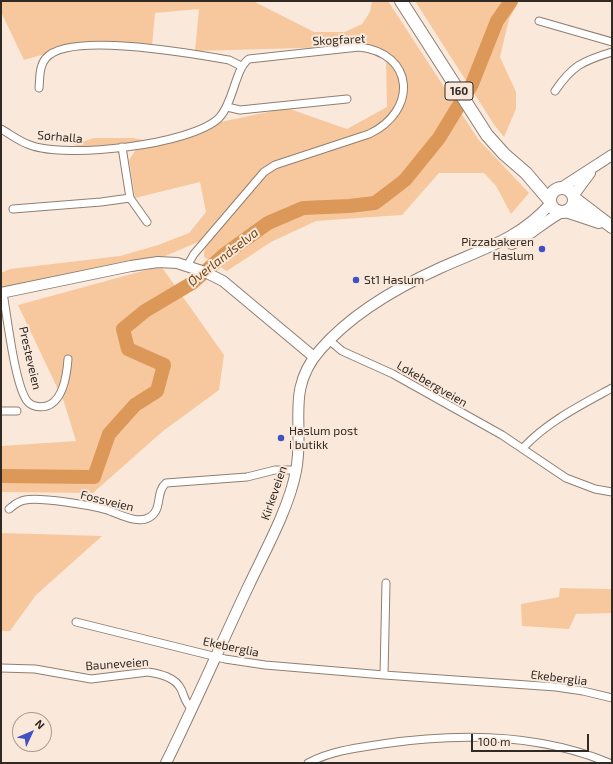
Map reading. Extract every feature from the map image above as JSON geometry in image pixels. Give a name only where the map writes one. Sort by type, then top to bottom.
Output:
[{"type":"main road","name":"160","points":[[401,1],[487,135],[504,154],[526,173],[556,209],[609,225]]},
{"type":"main road","points":[[551,202],[552,193],[612,155]]},
{"type":"main road","points":[[565,211],[572,206],[574,197],[592,169]]},
{"type":"main road","name":"160","points":[[526,173],[560,188],[569,190],[574,197],[609,225]]},
{"type":"main road","name":"Kirkeveien","points":[[166,763],[217,657],[282,514],[297,470],[300,389],[305,372],[314,357],[330,340],[357,317],[407,285],[438,269],[520,232],[538,217],[551,202]]},
{"type":"main road","name":"Kirkeveien","points":[[476,253],[485,253],[517,242],[548,219],[565,211]]},
{"type":"main road","name":"Presteveien","points":[[2,293],[130,266],[158,262],[177,263],[210,274],[232,287],[314,357]]},
{"type":"street","points":[[539,21],[612,42]]},
{"type":"street","points":[[39,88],[41,66],[46,58],[55,51],[70,47],[149,47],[230,60],[242,66]]},
{"type":"street","name":"Skogfaret","points":[[187,266],[194,254],[264,172],[285,160],[352,141],[382,128],[392,119],[402,103],[403,94],[401,75],[394,64],[385,55],[373,49],[359,47],[249,59],[242,66]]},
{"type":"street","points":[[555,91],[566,74],[575,67],[591,58],[612,52]]},
{"type":"street","name":"Sørhalla","points":[[1,129],[30,145],[47,149],[93,150],[139,146],[196,131],[218,119],[227,107],[242,66]]},
{"type":"street","points":[[227,107],[240,110],[347,99]]},
{"type":"street","points":[[122,147],[130,198],[147,222]]},
{"type":"street","points":[[13,209],[101,202],[130,198]]},
{"type":"street","name":"Presteveien","points":[[2,293],[16,368],[24,395],[29,404],[36,407],[46,407],[52,404],[58,397],[67,372],[68,360]]},
{"type":"street","name":"Løkebergveien","points":[[330,340],[342,351],[393,374],[523,448],[566,478],[595,489],[612,492]]},
{"type":"street","points":[[523,448],[555,420],[612,388]]},
{"type":"street","points":[[1,411],[17,411]]},
{"type":"street","name":"Fossveien","points":[[9,509],[25,500],[35,500],[89,506],[129,518],[146,520],[154,515],[157,510],[160,492],[166,483],[247,478],[275,470],[297,470]]},
{"type":"street","points":[[384,675],[386,583]]},
{"type":"street","name":"Ekeberglia","points":[[76,622],[217,657],[265,665],[556,688],[583,691],[612,698]]},
{"type":"street","name":"Bauneveien","points":[[1,668],[35,669],[91,679],[148,672],[154,673],[170,678],[178,684],[187,704],[192,709]]},
{"type":"street","points":[[308,763],[335,752],[451,737],[495,739],[561,746],[610,763]]},
{"type":"shaded area","points":[[1,1],[253,1],[314,32],[345,32],[362,24],[370,12],[372,1],[388,1],[478,139],[529,193],[511,214],[496,186],[484,173],[439,173],[402,215],[316,221],[271,242],[227,271],[204,257],[205,239],[163,257],[1,288],[1,273],[10,269],[120,256],[158,245],[189,233],[206,212],[200,182],[135,198],[129,160],[139,145],[211,124],[287,108],[347,129],[387,107],[386,58],[372,46],[195,51],[199,9],[155,13],[152,46],[55,51],[24,60],[1,12]]},
{"type":"shaded area","points":[[415,1],[519,1],[509,19],[500,57],[516,92],[516,109],[504,137],[495,126]]},
{"type":"shaded area","points":[[94,138],[133,138],[149,141],[88,148],[73,145]]},
{"type":"shaded area","points":[[161,266],[224,355],[219,390],[163,431],[93,493],[1,492],[1,446],[76,441],[64,402],[18,305]]},
{"type":"shaded area","points":[[1,533],[102,536],[36,595],[10,631],[1,631]]},
{"type":"shaded area","points":[[560,588],[612,589],[612,613],[576,614],[569,629],[522,626],[521,604],[559,597]]},
{"type":"waterway","name":"Øverlandselva","points":[[1,476],[94,477],[109,434],[135,405],[157,391],[164,365],[128,349],[123,329],[145,311],[192,283],[225,254],[268,223],[303,208],[375,203],[405,180],[439,138],[472,84],[497,21],[511,1]]},
{"type":"place","name":"Pizzabakeren Haslum","points":[[542,249]]},
{"type":"place","name":"St1 Haslum","points":[[356,280]]},
{"type":"place","name":"Haslum post i butikk","points":[[281,438]]}]
